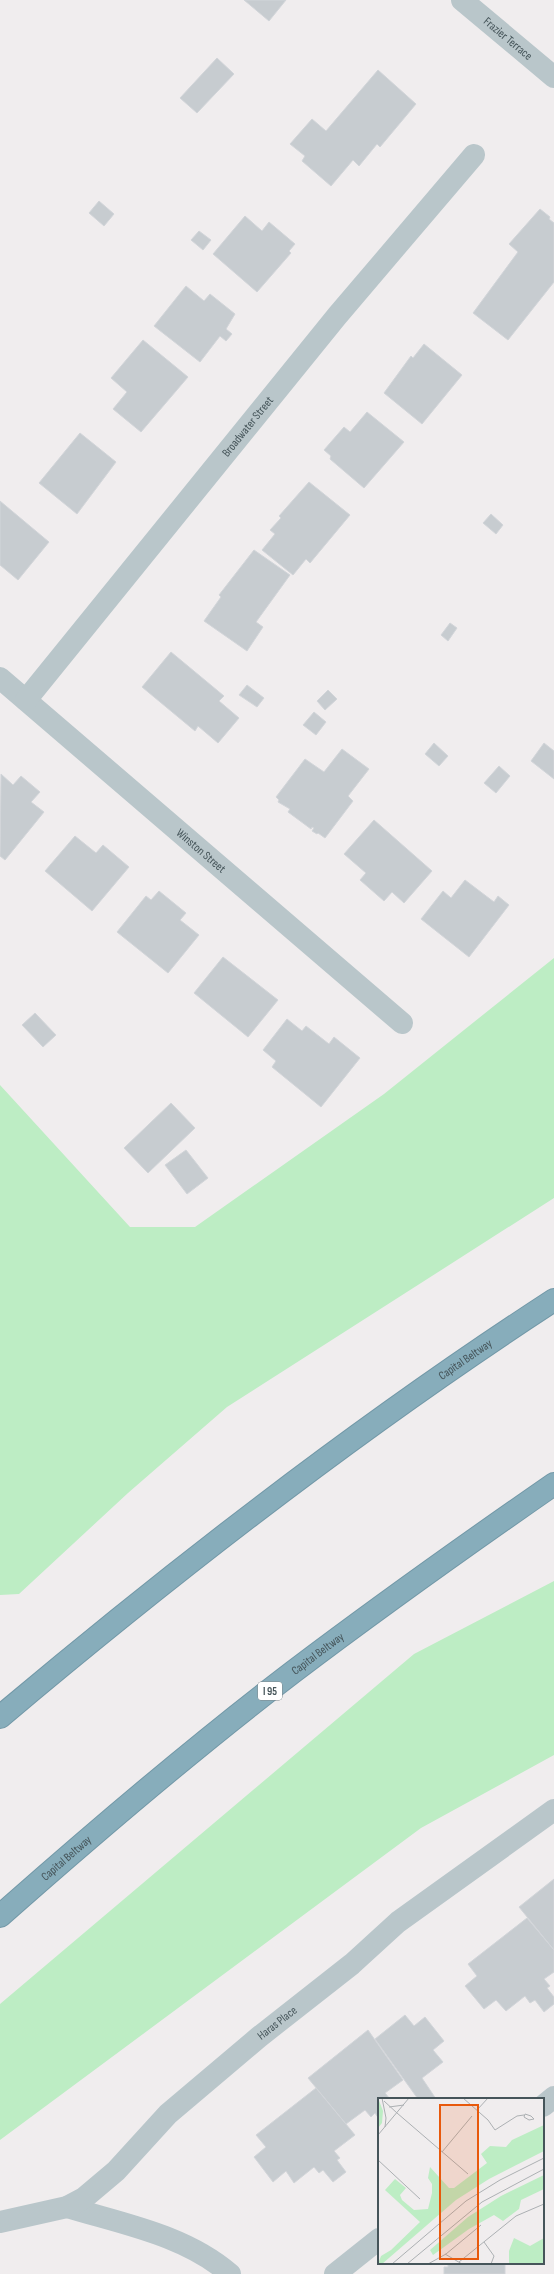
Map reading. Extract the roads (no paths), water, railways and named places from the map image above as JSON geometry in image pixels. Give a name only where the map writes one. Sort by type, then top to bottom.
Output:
[{"type":"highway","name":"Capital Beltway","points":[[0,1717],[215,1541],[376,1421],[554,1300]]},
{"type":"highway","name":"Capital Beltway","points":[[0,1916],[137,1798],[293,1673],[462,1548],[554,1484]]},
{"type":"street","name":"Frazier Terrace","points":[[462,0],[552,71]]},
{"type":"street","name":"Broadwater Street","points":[[26,700],[337,316],[474,155]]},
{"type":"street","name":"Winston Street","points":[[0,678],[402,1023]]},
{"type":"street","name":"Haras Place","points":[[0,2222],[67,2207],[84,2198],[116,2171],[168,2114],[259,2037],[352,1964],[398,1922],[554,1810]]},
{"type":"street","points":[[544,2105],[554,2097]]},
{"type":"street","points":[[67,2207],[182,2243],[215,2261],[230,2274]]},
{"type":"street","points":[[335,2274],[378,2240]]}]
